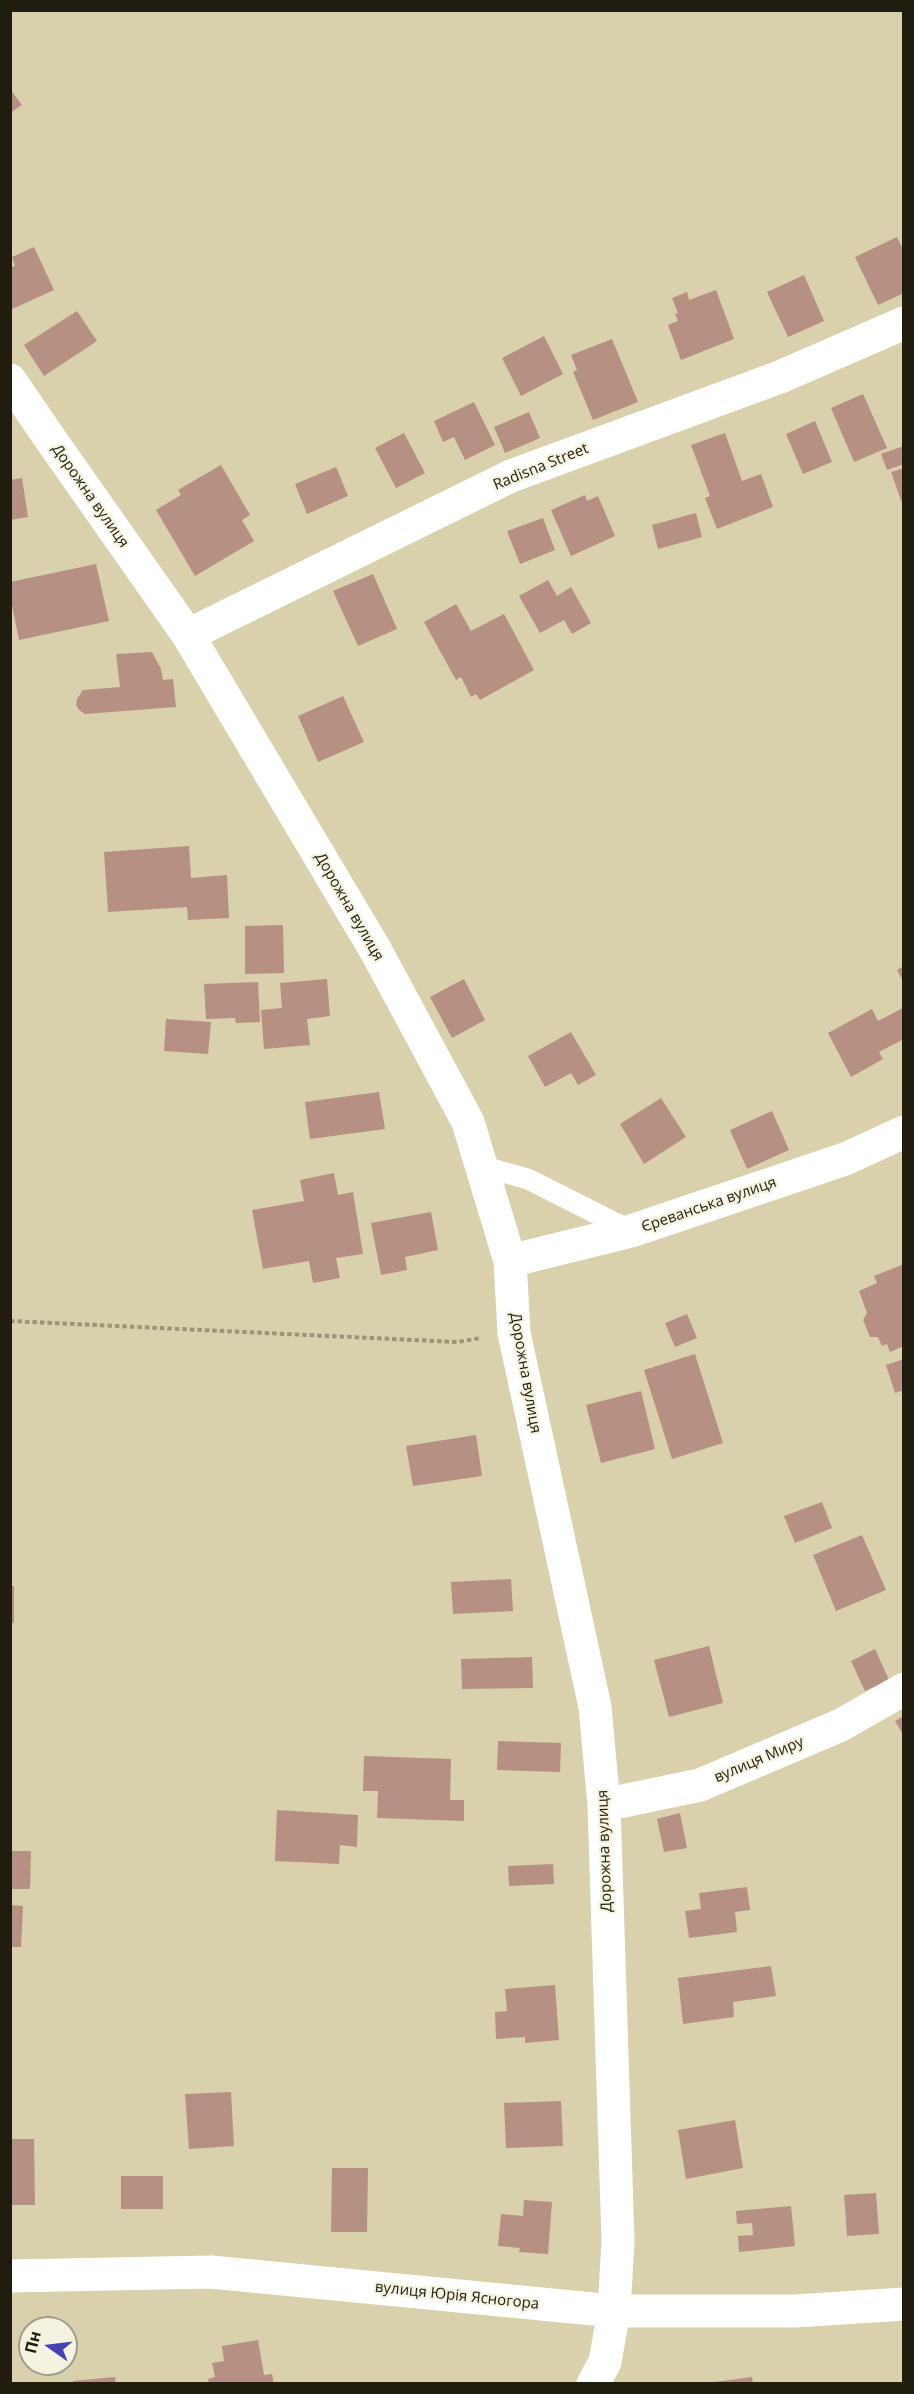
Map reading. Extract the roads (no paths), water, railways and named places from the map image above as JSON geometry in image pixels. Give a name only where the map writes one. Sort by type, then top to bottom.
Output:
[{"type":"street","name":"Radisna Street","points":[[188,635],[511,477],[780,377],[903,323]]},
{"type":"street","name":"Дорожна вулиця","points":[[10,380],[188,635],[376,951],[468,1122],[510,1262],[514,1333],[595,1707],[604,1805],[618,2241],[614,2311],[605,2362],[593,2384]]},
{"type":"street","name":"Єреванська вулиця","points":[[510,1262],[631,1231],[845,1159],[903,1132]]},
{"type":"street","name":"вулиця Миру","points":[[604,1805],[700,1785],[842,1725],[903,1689]]},
{"type":"street","name":"вулиця Юрія Ясногора","points":[[10,2276],[211,2272],[614,2311],[795,2311],[903,2304]]},
{"type":"lane","points":[[481,1166],[528,1179],[631,1231]]}]
